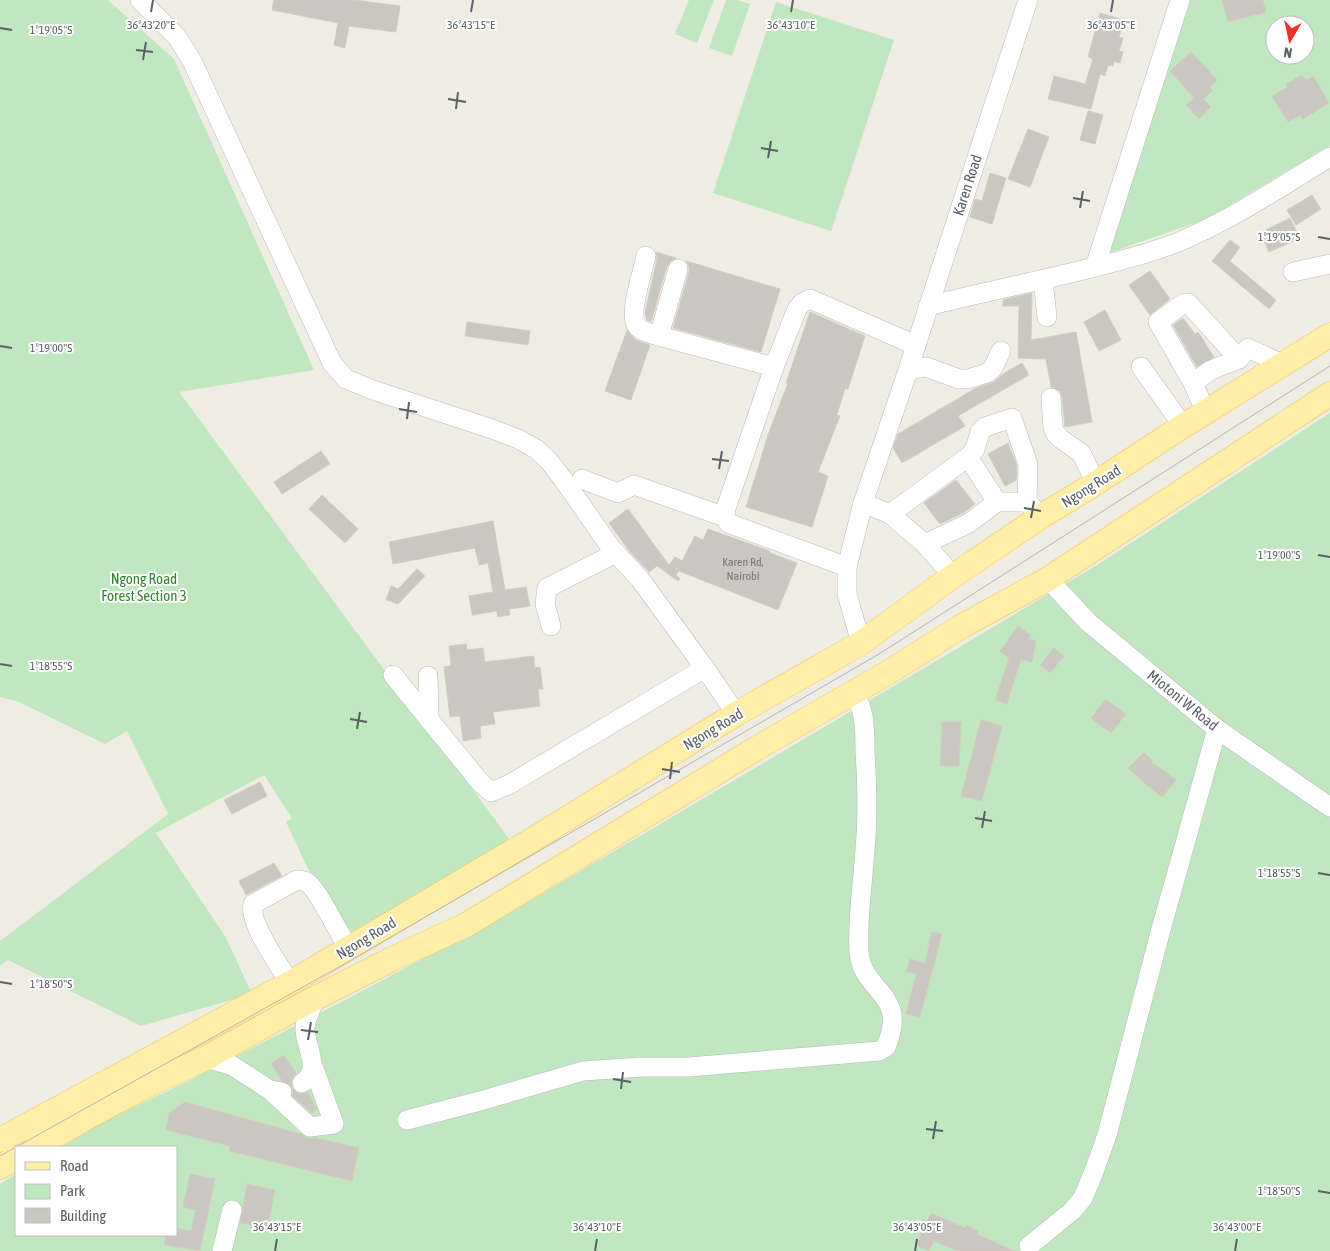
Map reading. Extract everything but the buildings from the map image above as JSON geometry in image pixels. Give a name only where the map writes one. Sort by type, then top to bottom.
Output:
[{"type":"main road","name":"Ngong Road","points":[[0,1140],[290,983],[532,840],[736,714],[861,643],[952,576],[1034,509],[1096,483],[1183,426],[1330,335]]},
{"type":"main road","name":"Ngong Road","points":[[37,1146],[152,1083],[206,1058],[392,959],[466,925],[757,748],[889,672],[962,626],[1048,579],[1330,394]]},
{"type":"main road","points":[[532,840],[531,853],[536,862],[543,868],[558,870]]},
{"type":"main road","points":[[0,1167],[15,1159]]},
{"type":"street","points":[[140,0],[177,37],[192,61],[332,363],[346,379],[373,390],[492,429],[518,439],[536,449],[549,461],[616,553],[640,579],[736,714]]},
{"type":"street","name":"Karen Road","points":[[861,643],[847,594],[847,567],[863,503],[1028,0]]},
{"type":"street","points":[[1095,267],[1180,0]]},
{"type":"street","points":[[928,306],[1144,255],[1178,242],[1218,223],[1330,157]]},
{"type":"street","points":[[646,256],[634,308],[635,324],[643,331],[774,367]]},
{"type":"street","points":[[1293,272],[1330,264]]},
{"type":"street","points":[[659,336],[678,269]]},
{"type":"street","points":[[1043,280],[1047,317]]},
{"type":"street","points":[[847,567],[728,523],[725,517],[726,508],[774,367],[796,309],[802,302],[810,299],[916,346]]},
{"type":"street","points":[[1206,413],[1193,384],[1158,322],[1184,303],[1188,303],[1239,358]]},
{"type":"street","points":[[1193,384],[1211,370],[1239,358],[1248,348],[1284,365]]},
{"type":"street","points":[[908,370],[926,367],[959,379],[968,380],[987,373],[993,368],[1001,351]]},
{"type":"street","points":[[1141,367],[1183,426]]},
{"type":"street","points":[[1051,398],[1053,428],[1056,434],[1081,453],[1096,483]]},
{"type":"street","points":[[890,514],[968,457],[977,445],[980,432],[990,425],[1012,418],[1028,464],[1034,509],[997,502],[968,457]]},
{"type":"street","points":[[582,479],[618,492],[634,486],[725,517]]},
{"type":"street","points":[[925,544],[969,523],[997,502]]},
{"type":"street","points":[[863,503],[890,514],[925,544],[952,576]]},
{"type":"street","points":[[551,626],[545,604],[547,588],[616,553]]},
{"type":"street","name":"Miotoni W Road","points":[[1048,579],[1088,622],[1218,729],[1330,807]]},
{"type":"street","points":[[393,675],[479,781],[491,792],[510,784],[705,668]]},
{"type":"street","points":[[428,676],[429,718]]},
{"type":"street","points":[[407,1120],[582,1071],[736,1064],[879,1051],[886,1048],[892,1024],[892,1012],[881,991],[863,970],[860,962],[860,910],[866,848],[867,784],[864,718],[856,691]]},
{"type":"street","points":[[1029,1246],[1072,1211],[1083,1198],[1093,1174],[1107,1135],[1160,933],[1218,729]]},
{"type":"street","points":[[290,983],[260,931],[253,916],[253,904],[297,880],[302,880],[308,883],[317,895],[348,948]]},
{"type":"street","points":[[206,1058],[231,1065],[287,1088],[310,1127],[334,1124],[313,1066],[305,1028],[315,999]]},
{"type":"street","points":[[287,1088],[306,1081],[313,1066]]},
{"type":"street","points":[[222,1251],[232,1210]]},
{"type":"green space","name":"Ngong Road Forest Section 3","points":[[0,0],[108,0],[174,59],[314,370],[179,392],[510,840],[353,934],[318,890],[286,822],[292,818],[264,775],[156,833],[225,936],[252,994],[141,1026],[8,960],[0,966],[0,941],[168,814],[127,731],[105,744],[19,702],[0,697]]},
{"type":"green space","points":[[689,0],[714,0],[697,43],[675,34]]},
{"type":"green space","points":[[726,0],[737,0],[750,4],[732,56],[709,48]]},
{"type":"green space","points":[[1187,0],[1330,0],[1330,146],[1206,219],[1106,254]]},
{"type":"green space","points":[[776,2],[894,40],[831,231],[713,193]]},
{"type":"green space","points":[[1330,413],[1330,1251],[0,1251],[0,1184],[15,1175],[15,1236],[178,1236],[178,1146],[63,1146],[99,1124],[180,1085],[351,997],[533,899],[1102,562]]},
{"type":"tram line","points":[[18,1146],[346,963],[879,654],[1330,366]]},
{"type":"tram line","points":[[0,1156],[15,1148]]}]
